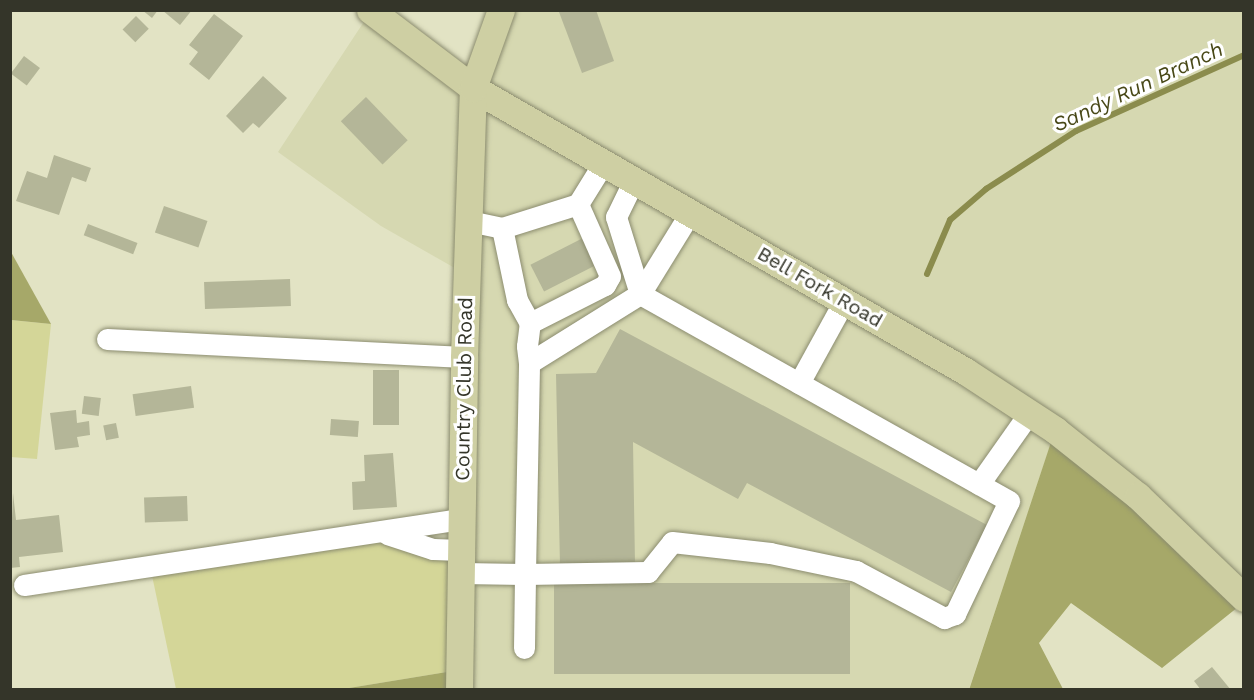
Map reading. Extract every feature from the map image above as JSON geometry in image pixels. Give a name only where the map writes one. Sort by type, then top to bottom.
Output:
[{"type":"main road","name":"Bell Fork Road","points":[[370,10],[473,88],[965,371],[1029,413],[1138,496],[1244,598]]},
{"type":"main road","name":"Country Club Road","points":[[459,690],[464,357],[473,88],[501,10]]},
{"type":"street","points":[[469,221],[502,228],[578,204],[604,162]]},
{"type":"street","points":[[383,533],[433,549],[461,562],[525,573],[648,572],[672,542],[770,553],[856,571],[944,618],[955,614],[1009,501],[640,294],[616,217],[634,180]]},
{"type":"street","points":[[530,323],[605,285],[610,276],[578,204]]},
{"type":"street","points":[[529,363],[640,294],[690,213]]},
{"type":"street","points":[[502,228],[517,300],[530,323],[526,346],[529,363],[524,648]]},
{"type":"street","points":[[799,383],[844,301]]},
{"type":"street","points":[[107,339],[464,357]]},
{"type":"street","points":[[979,484],[1029,413]]},
{"type":"street","points":[[24,585],[383,533],[462,519]]},
{"type":"shaded area","points":[[371,11],[473,87],[501,11],[1243,11],[1243,598],[1055,431],[969,689],[459,689],[467,275],[381,226],[278,152]]},
{"type":"shaded area","points":[[10,320],[51,324],[37,459],[11,457]]},
{"type":"shaded area","points":[[383,533],[461,550],[459,670],[343,689],[176,689],[150,566]]},
{"type":"green space","points":[[11,252],[51,324],[11,320]]},
{"type":"green space","points":[[1055,430],[1243,603],[1162,668],[1071,603],[1039,643],[1063,689],[969,690]]},
{"type":"green space","points":[[459,670],[459,689],[343,689]]},
{"type":"building","points":[[142,10],[158,10],[152,18]]},
{"type":"building","points":[[162,10],[192,10],[180,25]]},
{"type":"building","points":[[596,10],[614,61],[582,73],[559,12]]},
{"type":"building","points":[[214,14],[243,36],[209,80],[189,64],[198,52],[189,45]]},
{"type":"building","points":[[136,16],[149,29],[135,42],[123,29]]},
{"type":"building","points":[[24,56],[40,68],[27,86],[11,74]]},
{"type":"building","points":[[263,76],[287,98],[259,128],[253,123],[243,133],[226,116]]},
{"type":"building","points":[[366,97],[408,140],[383,164],[341,121]]},
{"type":"building","points":[[54,155],[91,168],[86,182],[72,177],[59,215],[16,201],[27,171],[47,178]]},
{"type":"building","points":[[164,206],[207,221],[198,247],[155,232]]},
{"type":"building","points":[[88,224],[137,243],[133,254],[84,235]]},
{"type":"building","points":[[583,238],[597,265],[544,292],[530,265]]},
{"type":"building","points":[[290,279],[291,306],[205,309],[204,282]]},
{"type":"building","points":[[620,329],[987,525],[951,592],[747,483],[738,499],[633,442],[635,564],[560,566],[556,374],[596,373]]},
{"type":"building","points":[[373,370],[399,370],[399,425],[373,425]]},
{"type":"building","points":[[191,386],[194,408],[136,416],[133,394]]},
{"type":"building","points":[[84,396],[101,398],[99,416],[82,414]]},
{"type":"building","points":[[76,410],[77,423],[89,421],[90,435],[77,437],[79,447],[55,450],[50,413]]},
{"type":"building","points":[[331,419],[359,421],[358,437],[330,435]]},
{"type":"building","points":[[116,423],[119,438],[106,440],[103,425]]},
{"type":"building","points":[[393,453],[397,507],[353,510],[352,482],[365,481],[364,455]]},
{"type":"building","points":[[13,493],[16,520],[59,515],[63,552],[19,557],[20,567],[10,568]]},
{"type":"building","points":[[187,496],[188,521],[145,522],[144,498]]},
{"type":"building","points":[[554,583],[850,583],[850,674],[554,674]]},
{"type":"building","points":[[1212,667],[1231,690],[1201,690],[1194,681]]},
{"type":"waterway","name":"Sandy Run Branch","points":[[927,274],[950,220],[986,189],[1076,131],[1244,55]]}]
